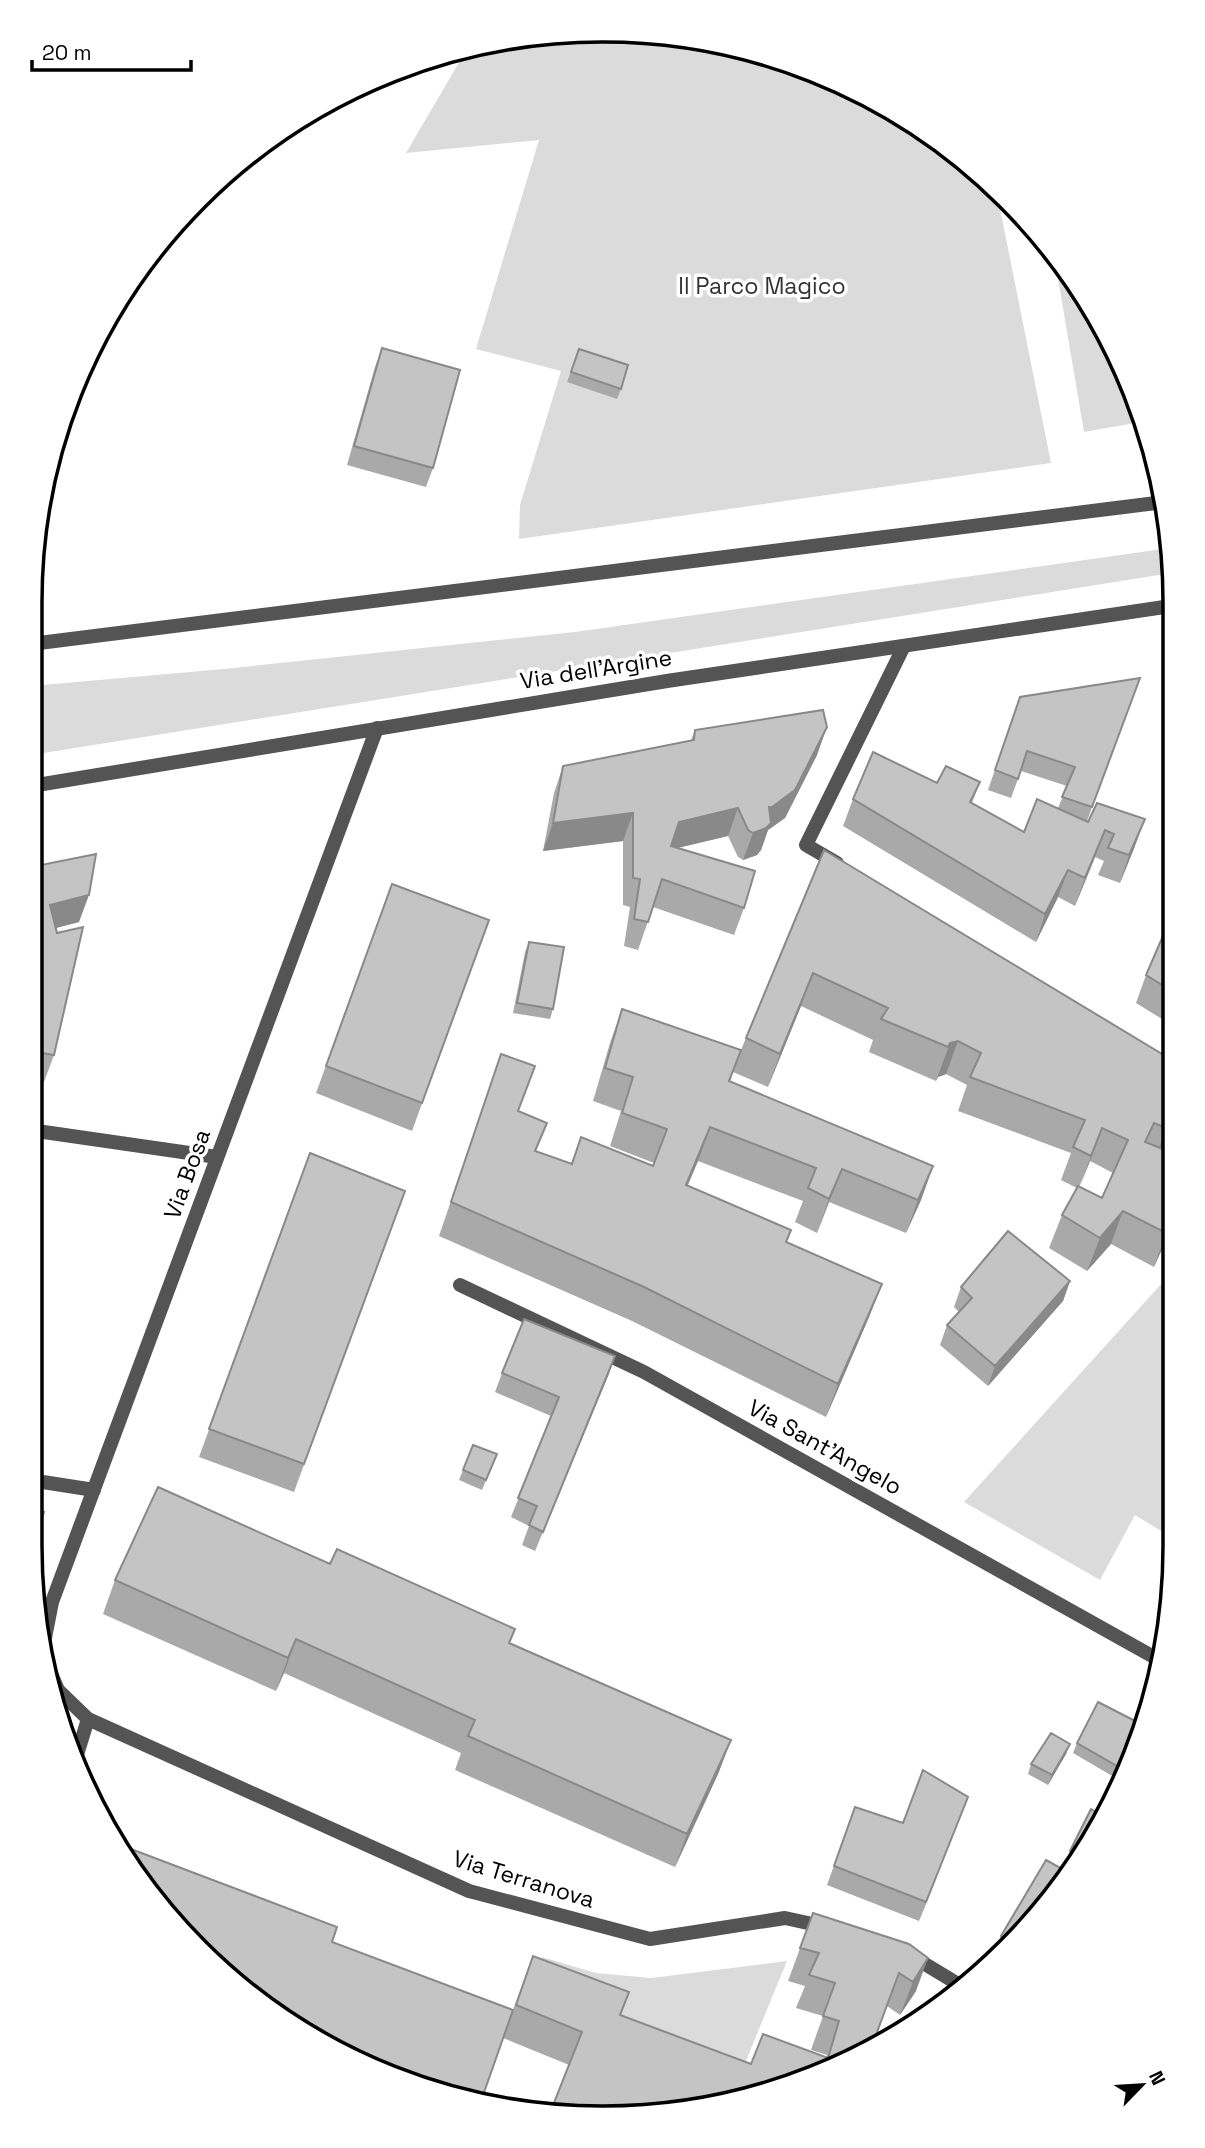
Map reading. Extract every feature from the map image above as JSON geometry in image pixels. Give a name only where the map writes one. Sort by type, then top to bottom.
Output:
[{"type":"street","points":[[42,643],[1154,503]]},
{"type":"street","name":"Via dell'Argine","points":[[42,784],[667,681],[1163,607]]},
{"type":"street","points":[[854,873],[806,845],[904,646]]},
{"type":"street","name":"Via Bosa","points":[[48,1624],[52,1602],[377,728]]},
{"type":"street","points":[[42,1132],[218,1157]]},
{"type":"street","name":"Via Sant'Angelo","points":[[460,1285],[645,1372],[1152,1656]]},
{"type":"street","points":[[42,1482],[94,1490]]},
{"type":"street","points":[[62,1694],[88,1719],[80,1746]]},
{"type":"street","name":"Via Terranova","points":[[88,1719],[469,1891],[650,1939],[785,1919],[846,1931]]},
{"type":"street","points":[[894,1945],[954,1982]]},
{"type":"green space","name":"Il Parco Magico","points":[[602,42],[676,47],[748,61],[817,85],[850,100],[914,136],[972,181],[1000,207],[1051,463],[519,539],[520,505],[561,371],[476,349],[539,140],[406,153],[460,60],[529,47]]},
{"type":"green space","points":[[1057,275],[1088,322],[1105,355],[1133,423],[1084,432]]},
{"type":"green space","points":[[1160,549],[1162,574],[42,753],[42,685],[575,632]]},
{"type":"green space","points":[[1163,1282],[1163,1532],[1135,1515],[1100,1580],[964,1502]]},
{"type":"green space","points":[[542,1957],[596,1973],[651,1978],[787,1961],[734,2090],[527,1987]]},
{"type":"building","points":[[382,348],[460,370],[433,468],[354,446]]},
{"type":"building","points":[[579,349],[628,365],[621,389],[571,372]]},
{"type":"building","points":[[1140,678],[1092,807],[1062,797],[1075,767],[1027,751],[1018,779],[995,770],[1020,697]]},
{"type":"building","points":[[823,710],[827,727],[795,790],[769,807],[771,823],[766,828],[753,833],[748,830],[738,808],[679,822],[671,846],[755,871],[744,908],[662,879],[648,922],[634,919],[640,879],[633,878],[633,813],[553,823],[563,766],[694,740],[695,730]]},
{"type":"building","points":[[873,752],[937,783],[946,766],[980,782],[970,802],[1024,832],[1037,799],[1088,822],[1097,803],[1145,819],[1129,855],[1108,848],[1114,834],[1105,830],[1085,878],[1068,870],[1045,914],[853,799]]},
{"type":"building","points":[[824,850],[1163,1055],[1163,1127],[1154,1123],[1145,1142],[1163,1149],[1163,1231],[1123,1211],[1100,1238],[1062,1215],[1078,1186],[1102,1198],[1128,1140],[1102,1128],[1091,1156],[1073,1147],[1085,1120],[970,1077],[981,1053],[958,1041],[950,1043],[948,1047],[881,1019],[888,1008],[813,973],[780,1054],[746,1038]]},
{"type":"building","points":[[96,854],[89,895],[50,905],[57,933],[83,927],[54,1055],[42,1053],[42,865]]},
{"type":"building","points":[[392,884],[489,920],[422,1103],[326,1066]]},
{"type":"building","points":[[1163,936],[1163,985],[1146,975]]},
{"type":"building","points":[[529,942],[564,947],[553,1009],[517,1003]]},
{"type":"building","points":[[622,1009],[741,1050],[729,1081],[933,1166],[918,1200],[842,1169],[829,1199],[808,1188],[816,1168],[710,1127],[686,1185],[791,1230],[786,1242],[882,1284],[838,1384],[644,1287],[451,1202],[501,1054],[535,1066],[518,1111],[547,1123],[535,1151],[572,1164],[581,1137],[653,1166],[667,1129],[622,1113],[633,1077],[605,1068]]},
{"type":"building","points":[[310,1153],[405,1191],[304,1464],[209,1429]]},
{"type":"building","points":[[1008,1231],[1070,1281],[995,1366],[947,1325],[972,1298],[961,1287]]},
{"type":"building","points":[[524,1319],[615,1356],[543,1532],[529,1525],[537,1506],[518,1498],[559,1397],[502,1373]]},
{"type":"building","points":[[473,1445],[497,1454],[486,1480],[463,1470]]},
{"type":"building","points":[[158,1487],[330,1564],[337,1549],[515,1629],[509,1643],[731,1740],[687,1834],[468,1736],[475,1720],[296,1639],[288,1658],[115,1580]]},
{"type":"building","points":[[1098,1702],[1135,1721],[1117,1766],[1077,1743]]},
{"type":"building","points":[[1051,1733],[1070,1744],[1052,1775],[1031,1764]]},
{"type":"building","points":[[923,1770],[968,1797],[926,1902],[834,1866],[855,1807],[903,1823]]},
{"type":"building","points":[[1091,1809],[1095,1812],[1072,1852],[1070,1851]]},
{"type":"building","points":[[131,1849],[337,1927],[332,1942],[513,2010],[484,2093],[457,2087],[388,2063],[322,2031],[291,2012],[233,1967],[181,1915]]},
{"type":"building","points":[[1046,1860],[1061,1868],[1024,1915],[1003,1937],[1001,1936]]},
{"type":"building","points":[[813,1913],[909,1944],[928,1958],[913,1982],[899,1973],[876,2035],[828,2058],[839,2021],[823,2016],[835,1983],[809,1975],[819,1953],[800,1948]]},
{"type":"building","points":[[533,1956],[629,1992],[620,2015],[751,2064],[763,2034],[828,2058],[748,2087],[676,2101],[602,2106],[554,2104],[582,2032],[516,2005]]}]
